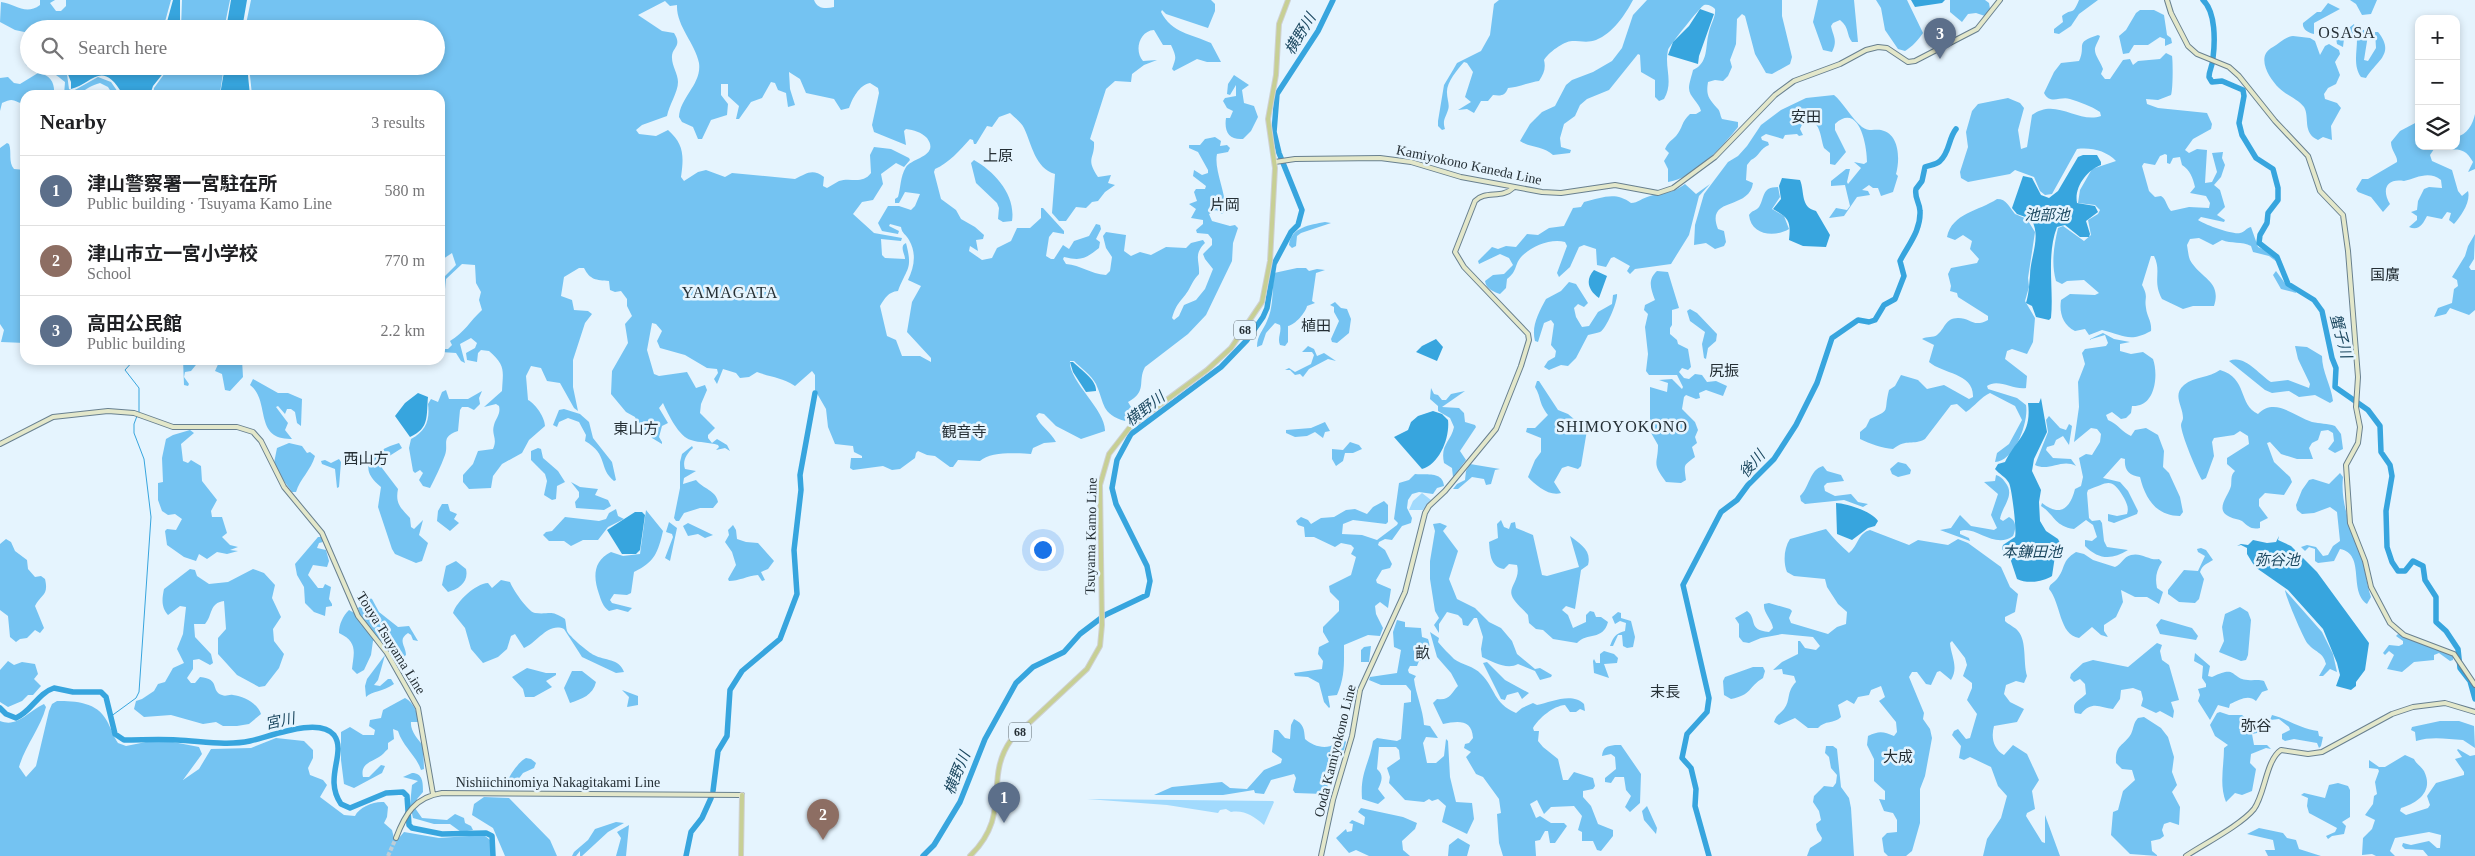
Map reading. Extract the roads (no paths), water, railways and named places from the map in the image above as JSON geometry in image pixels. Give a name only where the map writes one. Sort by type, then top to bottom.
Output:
[{"type":"main road","name":"Tsuyama Kamo Line","points":[[970,856],[988,835],[993,823],[997,807],[999,767],[1005,748],[1011,740],[1087,670],[1100,646],[1102,607],[1100,502],[1105,465],[1122,435],[1218,360],[1242,335],[1259,309],[1270,261],[1277,162],[1268,119],[1276,75],[1279,24],[1288,0]]},
{"type":"main road","name":"Kamiyokono Kaneda Line","points":[[1277,162],[1287,160],[1364,158],[1403,161],[1461,177],[1513,188],[1561,193],[1622,185],[1648,192],[1666,191],[1715,157],[1775,95],[1794,80],[1840,64],[1866,50],[1878,47],[1887,48],[1908,62],[1915,61],[1976,29],[2000,0]]},
{"type":"main road","points":[[2167,0],[2170,13],[2188,46],[2197,54],[2235,71],[2275,121],[2305,152],[2311,161],[2320,191],[2343,215],[2358,377],[2356,400],[2360,433],[2358,443],[2346,464],[2350,522],[2365,561],[2371,587],[2390,623],[2399,632],[2449,650],[2460,662],[2475,685]]},
{"type":"main road","name":"Ooda Kamiyokono Line","points":[[1321,856],[1333,800],[1352,736],[1360,690],[1405,592],[1426,512],[1496,429],[1529,340],[1528,334],[1464,267],[1455,252],[1473,204],[1478,198],[1502,195],[1513,188]]},
{"type":"main road","name":"Touya Tsuyama Line","points":[[0,444],[44,420],[60,415],[120,411],[137,414],[172,427],[242,427],[258,436],[279,479],[322,533],[358,616],[387,653],[418,708],[433,794]]},
{"type":"main road","points":[[2186,856],[2242,820],[2253,810],[2261,796],[2275,758],[2281,750],[2308,754],[2322,752],[2392,714],[2413,707],[2445,703],[2475,712]]},
{"type":"main road","name":"Nishiichinomiya Nakagitakami Line","points":[[396,838],[407,812],[417,803],[433,794],[742,795],[741,856]]},
{"type":"water","points":[[173,0],[180,0],[180,20],[167,20]]},
{"type":"water","points":[[231,0],[247,0],[244,20],[228,20]]},
{"type":"water","points":[[1911,0],[1945,0],[1942,3],[1915,7]]},
{"type":"water","points":[[1700,9],[1714,14],[1698,64],[1668,55],[1673,42],[1689,26]]},
{"type":"water","points":[[68,75],[162,75],[152,90],[120,90],[109,78],[103,76],[97,76],[71,89]]},
{"type":"water","points":[[223,75],[248,75],[249,90],[221,90]]},
{"type":"water","name":"池部池","points":[[2097,155],[2101,165],[2086,175],[2078,191],[2077,203],[2095,206],[2098,212],[2086,221],[2090,234],[2089,237],[2080,237],[2065,225],[2057,227],[2051,261],[2051,318],[2049,320],[2036,317],[2032,306],[2026,303],[2036,239],[2034,226],[2031,219],[2017,214],[2012,208],[2023,176],[2032,178],[2041,195],[2049,198],[2058,191],[2078,157]]},
{"type":"water","points":[[1782,178],[1800,180],[1805,203],[1816,211],[1830,235],[1826,247],[1803,246],[1789,240],[1790,228],[1788,221],[1783,215],[1773,209],[1781,199],[1779,186]]},
{"type":"water","points":[[1594,270],[1607,276],[1599,298],[1592,292],[1589,285],[1589,277]]},
{"type":"water","points":[[1436,339],[1443,347],[1437,361],[1416,352],[1422,346]]},
{"type":"water","points":[[1070,362],[1073,362],[1091,379],[1096,387],[1096,391],[1086,392],[1073,372]]},
{"type":"water","points":[[418,393],[428,397],[427,416],[421,430],[410,437],[395,416],[405,403]]},
{"type":"water","name":"本鎌田池","points":[[2041,398],[2047,432],[2034,459],[2032,471],[2041,490],[2039,502],[2040,521],[2046,531],[2058,539],[2061,545],[2055,556],[2052,576],[2044,580],[2030,582],[2017,579],[2010,558],[2002,549],[2003,545],[2015,537],[2015,519],[2009,483],[1995,469],[1998,464],[2005,462],[2022,436],[2028,422],[2028,403],[2039,403]]},
{"type":"water","points":[[1433,411],[1442,414],[1448,420],[1447,434],[1439,456],[1434,462],[1422,469],[1394,437],[1408,430],[1411,422],[1418,416]]},
{"type":"water","points":[[1836,503],[1871,514],[1878,521],[1875,526],[1868,528],[1852,540],[1837,534]]},
{"type":"water","points":[[635,512],[642,512],[645,515],[640,550],[636,554],[622,554],[607,530]]},
{"type":"water","name":"弥谷池","points":[[2279,536],[2278,540],[2291,546],[2317,572],[2369,643],[2365,670],[2356,682],[2356,686],[2351,690],[2336,686],[2340,675],[2323,629],[2288,590],[2255,567],[2247,554],[2247,548],[2241,545],[2237,546],[2241,544],[2248,545],[2253,540],[2267,543],[2276,542]]},
{"type":"waterway","name":"横野川","points":[[923,856],[934,845],[960,802],[985,739],[1016,683],[1033,667],[1064,652],[1080,634],[1105,615],[1147,595],[1150,581],[1147,566],[1116,504],[1112,488],[1117,460],[1131,434],[1221,367],[1247,340],[1263,317],[1267,308],[1274,264],[1291,232],[1298,225],[1302,210],[1279,153],[1274,132],[1277,94],[1318,31],[1333,0]]},
{"type":"waterway","name":"蟹子川","points":[[2203,0],[2210,12],[2214,28],[2213,61],[2209,77],[2212,82],[2222,81],[2243,90],[2244,96],[2239,123],[2242,135],[2256,158],[2273,169],[2278,188],[2278,200],[2268,213],[2267,223],[2260,235],[2259,243],[2277,257],[2288,284],[2314,300],[2322,311],[2336,368],[2335,387],[2368,410],[2380,426],[2381,452],[2390,465],[2392,476],[2386,511],[2387,547],[2392,562],[2398,571],[2405,571],[2413,561],[2423,566],[2425,580],[2436,597],[2436,622],[2446,631],[2458,649],[2460,668],[2470,681],[2475,699]]},
{"type":"waterway","name":"後川","points":[[1709,856],[1695,806],[1696,789],[1691,768],[1682,758],[1687,734],[1707,712],[1709,698],[1683,585],[1721,512],[1737,500],[1748,485],[1774,459],[1796,425],[1817,383],[1832,338],[1858,320],[1869,322],[1875,320],[1884,305],[1895,299],[1904,276],[1900,261],[1913,238],[1920,218],[1916,189],[1922,181],[1925,167],[1940,161],[1956,129]]},
{"type":"waterway","points":[[130,365],[125,370],[139,388],[139,413]]},
{"type":"waterway","points":[[713,791],[718,751],[727,736],[730,690],[742,671],[780,639],[797,594],[794,550],[801,490],[800,475],[815,393]]},
{"type":"waterway","points":[[110,717],[136,698],[139,692],[151,517],[144,459],[134,433],[134,424],[137,416]]},
{"type":"waterway","name":"宮川","points":[[0,708],[6,714],[16,718],[48,690],[54,688],[73,692],[101,692],[106,697],[115,734],[124,740],[232,743],[250,741],[306,727],[317,727],[327,730],[334,735],[337,742],[338,750],[334,785],[341,804],[350,808],[386,793],[403,792],[407,796],[409,825],[412,828],[442,834],[486,833],[492,836],[493,856]]},
{"type":"waterway","points":[[686,856],[691,832],[702,818],[711,798]]},
{"type":"tunnel","points":[[388,856],[396,838]]},
{"type":"place","name":"高田公民館","points":[[1940,59]]},
{"type":"place","name":"津山警察署一宮駐在所","points":[[1004,823]]},
{"type":"place","name":"津山市立一宮小学校","points":[[823,840]]},
{"type":"district","name":"OSASA","points":[[2347,32]]},
{"type":"district","name":"安田","points":[[1806,117]]},
{"type":"district","name":"上原","points":[[998,156]]},
{"type":"district","name":"片岡","points":[[1225,205]]},
{"type":"district","name":"国廣","points":[[2385,275]]},
{"type":"district","name":"YAMAGATA","points":[[730,292]]},
{"type":"district","name":"植田","points":[[1316,326]]},
{"type":"district","name":"尻振","points":[[1724,371]]},
{"type":"district","name":"SHIMOYOKONO","points":[[1622,426]]},
{"type":"district","name":"東山方","points":[[636,429]]},
{"type":"district","name":"観音寺","points":[[964,432]]},
{"type":"district","name":"西山方","points":[[366,459]]},
{"type":"district","name":"畝","points":[[1423,653]]},
{"type":"district","name":"末長","points":[[1665,692]]},
{"type":"district","name":"弥谷","points":[[2256,726]]},
{"type":"district","name":"大成","points":[[1898,757]]}]
